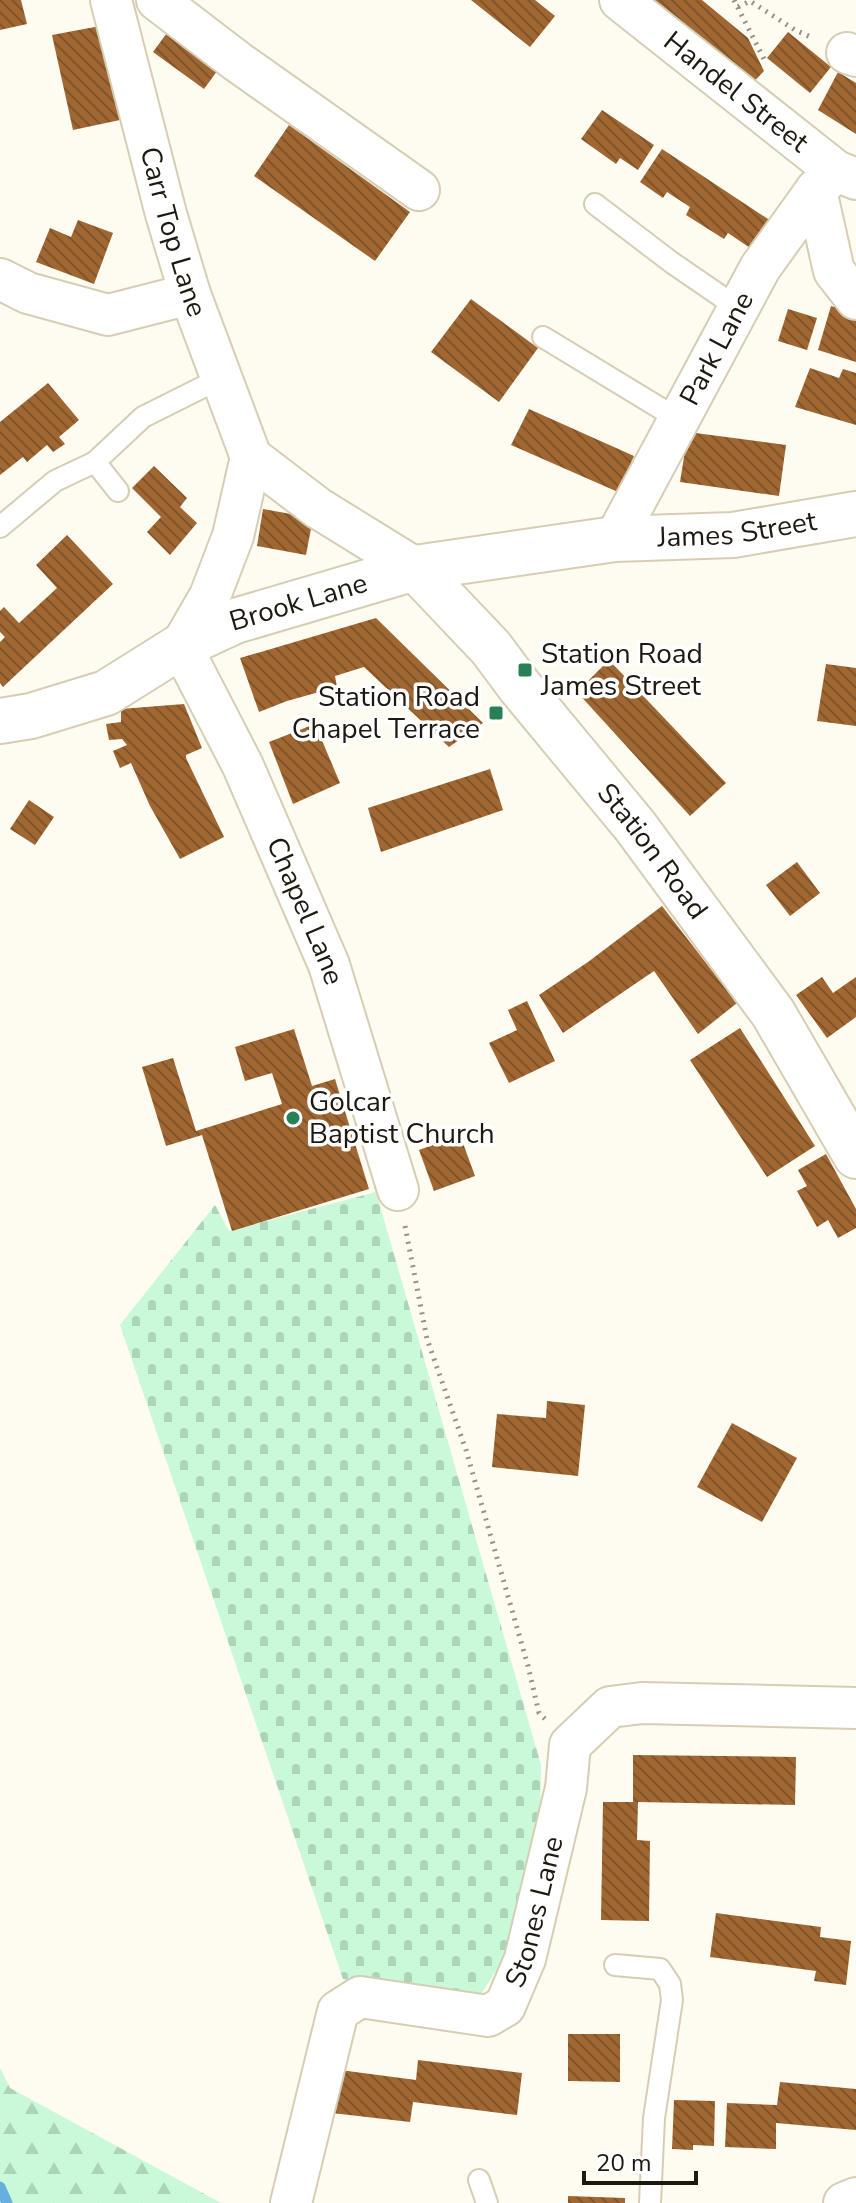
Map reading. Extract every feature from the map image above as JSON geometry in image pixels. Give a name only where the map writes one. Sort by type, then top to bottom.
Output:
[{"type":"street","name":"Carr Top Lane","points":[[111,0],[166,214],[190,294],[251,457]]},
{"type":"street","points":[[157,0],[238,62],[419,190]]},
{"type":"street","name":"Handel Street","points":[[620,0],[836,180]]},
{"type":"street","points":[[836,180],[834,271],[856,299]]},
{"type":"street","name":"Park Lane","points":[[615,539],[760,268],[836,180]]},
{"type":"street","points":[[0,279],[28,293],[108,315],[190,294]]},
{"type":"street","points":[[181,646],[210,596],[233,536],[251,457],[318,508],[415,568]]},
{"type":"street","name":"James Street","points":[[615,539],[733,535],[856,514]]},
{"type":"street","name":"Brook Lane","points":[[0,721],[31,716],[106,693],[181,646],[235,621],[415,568],[615,539]]},
{"type":"street","name":"Station Road","points":[[415,568],[491,648],[635,826],[773,1013],[856,1156]]},
{"type":"street","name":"Chapel Lane","points":[[181,646],[243,766],[329,965],[398,1190]]},
{"type":"street","points":[[570,1745],[610,1707],[642,1703],[856,1708]]},
{"type":"street","name":"Stones Lane","points":[[291,2203],[338,2011],[360,1997],[488,2016],[505,2006],[525,1959],[541,1897],[566,1788],[570,1745]]},
{"type":"street","points":[[844,2203],[856,2198]]},
{"type":"lane","points":[[595,204],[738,308]]},
{"type":"lane","points":[[543,337],[678,419]]},
{"type":"lane","points":[[0,527],[55,481],[95,462],[143,417],[221,378]]},
{"type":"lane","points":[[95,462],[118,491]]},
{"type":"lane","points":[[615,1965],[660,1969],[670,1984],[672,2000],[654,2118],[650,2203]]},
{"type":"lane","points":[[479,2180],[487,2203]]},
{"type":"path","points":[[738,7],[750,1],[795,30],[851,54]]},
{"type":"path","points":[[398,1190],[427,1339],[466,1450],[539,1713],[570,1745]]},
{"type":"green space","points":[[376,1192],[541,1765],[540,1830],[508,1952],[476,2002],[343,1979],[120,1325],[215,1205],[229,1231]]},
{"type":"green space","points":[[0,2068],[10,2088],[221,2203],[0,2203]]},
{"type":"building","points":[[0,0],[21,0],[27,24],[0,30]]},
{"type":"building","points":[[471,0],[535,0],[555,16],[530,47]]},
{"type":"building","points":[[635,0],[702,0],[748,38],[764,71],[746,90]]},
{"type":"building","points":[[100,26],[120,120],[73,130],[52,35]]},
{"type":"building","points":[[172,26],[223,63],[204,89],[153,52]]},
{"type":"building","points":[[788,32],[831,67],[810,93],[767,58]]},
{"type":"building","points":[[838,72],[856,83],[856,134],[818,110]]},
{"type":"building","points":[[602,110],[654,145],[638,170],[620,158],[616,164],[581,139]]},
{"type":"building","points":[[289,125],[410,212],[375,261],[254,176]]},
{"type":"building","points":[[662,149],[774,223],[756,252],[728,233],[724,239],[686,215],[690,207],[667,192],[663,198],[640,182]]},
{"type":"building","points":[[78,220],[113,233],[94,284],[36,262],[50,228],[71,237]]},
{"type":"building","points":[[471,299],[538,348],[499,402],[431,352]]},
{"type":"building","points":[[831,306],[856,314],[856,362],[818,350]]},
{"type":"building","points":[[788,309],[817,318],[807,350],[778,341]]},
{"type":"building","points":[[810,368],[839,378],[843,369],[856,373],[856,425],[795,407]]},
{"type":"building","points":[[48,383],[79,420],[59,437],[65,444],[53,452],[47,445],[27,462],[23,457],[0,475],[0,422]]},
{"type":"building","points":[[529,409],[634,456],[618,492],[511,445]]},
{"type":"building","points":[[688,432],[786,445],[779,496],[680,482]]},
{"type":"building","points":[[154,466],[187,498],[180,507],[197,523],[170,555],[147,532],[161,517],[132,488]]},
{"type":"building","points":[[263,509],[313,518],[306,555],[257,546]]},
{"type":"building","points":[[67,535],[113,584],[3,687],[0,683],[0,642],[5,637],[0,632],[0,611],[4,607],[19,623],[57,588],[36,565]]},
{"type":"building","points":[[376,618],[483,723],[449,747],[364,667],[335,676],[337,687],[259,712],[240,658]]},
{"type":"building","points":[[609,660],[726,783],[690,816],[577,692]]},
{"type":"building","points":[[826,664],[856,668],[856,726],[817,721]]},
{"type":"building","points":[[184,704],[202,748],[186,755],[186,758],[224,837],[180,859],[150,806],[131,763],[120,768],[113,751],[127,745],[122,739],[109,740],[106,724],[121,722],[121,709]]},
{"type":"building","points":[[315,724],[340,783],[293,804],[269,742]]},
{"type":"building","points":[[490,769],[503,810],[381,852],[368,808]]},
{"type":"building","points":[[29,800],[54,817],[35,845],[10,829]]},
{"type":"building","points":[[797,862],[820,893],[790,916],[766,885]]},
{"type":"building","points":[[662,906],[737,1003],[698,1034],[654,971],[563,1033],[539,995]]},
{"type":"building","points":[[822,977],[833,993],[856,977],[856,1017],[827,1038],[796,995]]},
{"type":"building","points":[[527,1001],[555,1061],[509,1083],[489,1043],[517,1030],[508,1010]]},
{"type":"building","points":[[740,1028],[815,1146],[767,1177],[690,1060]]},
{"type":"building","name":"Golcar Baptist Church","points":[[294,1029],[312,1086],[335,1079],[369,1189],[232,1231],[202,1135],[166,1146],[142,1067],[173,1058],[196,1131],[282,1104],[272,1073],[245,1081],[235,1047]]},
{"type":"building","points":[[460,1135],[475,1176],[434,1191],[419,1150]]},
{"type":"building","points":[[826,1154],[856,1209],[856,1228],[838,1238],[828,1220],[817,1227],[797,1191],[807,1186],[798,1170]]},
{"type":"building","points":[[547,1401],[585,1405],[578,1476],[492,1467],[497,1414],[546,1418]]},
{"type":"building","points":[[732,1423],[797,1458],[762,1522],[697,1487]]},
{"type":"building","points":[[633,1755],[796,1757],[795,1805],[638,1802],[637,1840],[650,1841],[649,1921],[601,1920],[603,1802],[633,1802]]},
{"type":"building","points":[[716,1913],[821,1927],[820,1937],[851,1941],[846,1985],[814,1981],[816,1971],[710,1957]]},
{"type":"building","points":[[568,2034],[620,2034],[620,2082],[568,2081]]},
{"type":"building","points":[[418,2060],[522,2073],[517,2115],[413,2102],[410,2122],[332,2113],[340,2070],[416,2080]]},
{"type":"building","points":[[780,2082],[856,2089],[856,2130],[776,2123],[776,2149],[725,2147],[727,2103],[777,2105]]},
{"type":"building","points":[[674,2100],[715,2101],[714,2146],[693,2145],[693,2150],[672,2149]]},
{"type":"building","points":[[568,2196],[625,2198],[625,2203],[568,2203]]},
{"type":"waterway","points":[[0,2187],[7,2203]]},
{"type":"place","name":"Station Road James Street","points":[[525,670]]},
{"type":"place","name":"Station Road Chapel Terrace","points":[[496,713]]},
{"type":"place","name":"Golcar Baptist Church","points":[[293,1118]]}]
